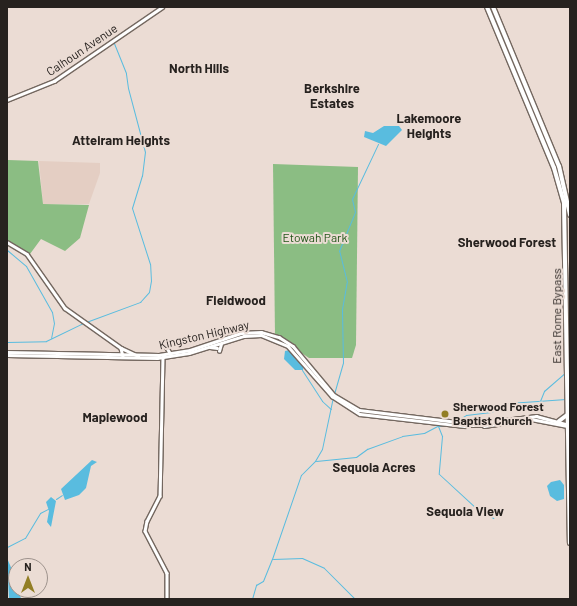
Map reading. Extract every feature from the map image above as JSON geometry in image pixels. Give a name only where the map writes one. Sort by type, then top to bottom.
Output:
[{"type":"highway","name":"East Rome Bypass","points":[[487,7],[554,168],[563,198],[566,229],[568,415],[566,425]]},
{"type":"highway","points":[[493,7],[559,166],[570,216]]},
{"type":"highway","points":[[568,415],[566,425],[568,432],[570,543]]},
{"type":"main road","name":"Calhoun Avenue","points":[[7,100],[54,81],[162,7]]},
{"type":"main road","points":[[7,242],[27,254],[69,311],[121,348],[141,356]]},
{"type":"main road","name":"Kingston Highway","points":[[123,358],[157,358],[241,333],[268,333],[285,340],[296,348],[333,396]]},
{"type":"main road","name":"Kingston Highway","points":[[123,358],[163,356],[210,347],[250,335],[277,339],[297,353],[333,396]]},
{"type":"main road","points":[[210,347],[218,350],[221,343]]},
{"type":"main road","points":[[166,346],[167,352],[172,353]]},
{"type":"main road","points":[[121,348],[123,358]]},
{"type":"main road","points":[[7,352],[123,358]]},
{"type":"main road","points":[[7,356],[123,358]]},
{"type":"main road","points":[[163,356],[160,496],[147,521],[145,531],[167,574],[167,599]]},
{"type":"main road","points":[[157,358],[163,362]]},
{"type":"main road","points":[[333,396],[360,414],[415,422],[480,427],[531,419],[566,425]]},
{"type":"shaded area","points":[[39,161],[100,163],[100,173],[89,204],[43,204]]},
{"type":"green space","points":[[7,140],[8,160],[38,161],[43,204],[89,205],[80,238],[65,251],[41,239],[30,254],[7,240]]},
{"type":"green space","name":"Etowah Park","points":[[273,164],[358,167],[356,345],[352,358],[309,358],[275,335]]},
{"type":"water","points":[[384,126],[399,126],[402,130],[386,146],[364,137],[365,131],[373,133]]},
{"type":"water","points":[[290,350],[304,364],[303,370],[295,370],[284,359],[285,351]]},
{"type":"water","points":[[92,460],[97,462],[91,466],[86,488],[79,495],[65,500],[61,489]]},
{"type":"water","points":[[560,480],[564,485],[564,499],[557,501],[550,496],[547,486],[551,482]]},
{"type":"water","points":[[51,497],[56,501],[51,527],[47,522],[49,511],[46,502]]},
{"type":"water","points":[[9,598],[21,599],[9,599]]},
{"type":"waterway","points":[[86,322],[140,302],[149,292],[151,281],[150,264],[132,208],[142,176],[145,152],[128,88],[126,73],[113,41]]},
{"type":"waterway","points":[[334,394],[343,363],[342,309],[347,282],[339,251],[355,212],[352,199],[378,144]]},
{"type":"waterway","points":[[7,250],[26,266],[52,312],[54,323],[51,338]]},
{"type":"waterway","points":[[7,342],[46,341],[83,323]]},
{"type":"waterway","points":[[302,370],[322,401],[331,409]]},
{"type":"waterway","points":[[540,401],[544,391],[565,373]]},
{"type":"waterway","points":[[252,599],[256,585],[263,581],[272,559],[301,475],[315,461],[322,449],[333,397]]},
{"type":"waterway","points":[[456,421],[466,415],[491,412],[509,403],[566,399]]},
{"type":"waterway","points":[[438,426],[449,425]]},
{"type":"waterway","points":[[316,461],[356,457],[367,449],[402,436],[424,433],[437,426]]},
{"type":"waterway","points":[[438,426],[442,436],[439,474],[476,508],[493,518]]},
{"type":"waterway","points":[[56,499],[62,495]]},
{"type":"waterway","points":[[7,547],[25,538],[40,513],[48,509]]},
{"type":"waterway","points":[[273,559],[302,558],[324,568],[355,599]]},
{"type":"place","name":"Sherwood Forest Baptist Church","points":[[445,414]]},
{"type":"district","name":"North Hills","points":[[199,68]]},
{"type":"district","name":"Berkshire Estates","points":[[332,96]]},
{"type":"district","name":"Lakemoore Heights","points":[[429,126]]},
{"type":"district","name":"Atteiram Heights","points":[[121,140]]},
{"type":"district","name":"Sherwood Forest","points":[[507,242]]},
{"type":"district","name":"Fieldwood","points":[[236,300]]},
{"type":"district","name":"Maplewood","points":[[115,417]]},
{"type":"district","name":"Sequoia Acres","points":[[374,467]]},
{"type":"district","name":"Sequoia View","points":[[465,511]]}]
